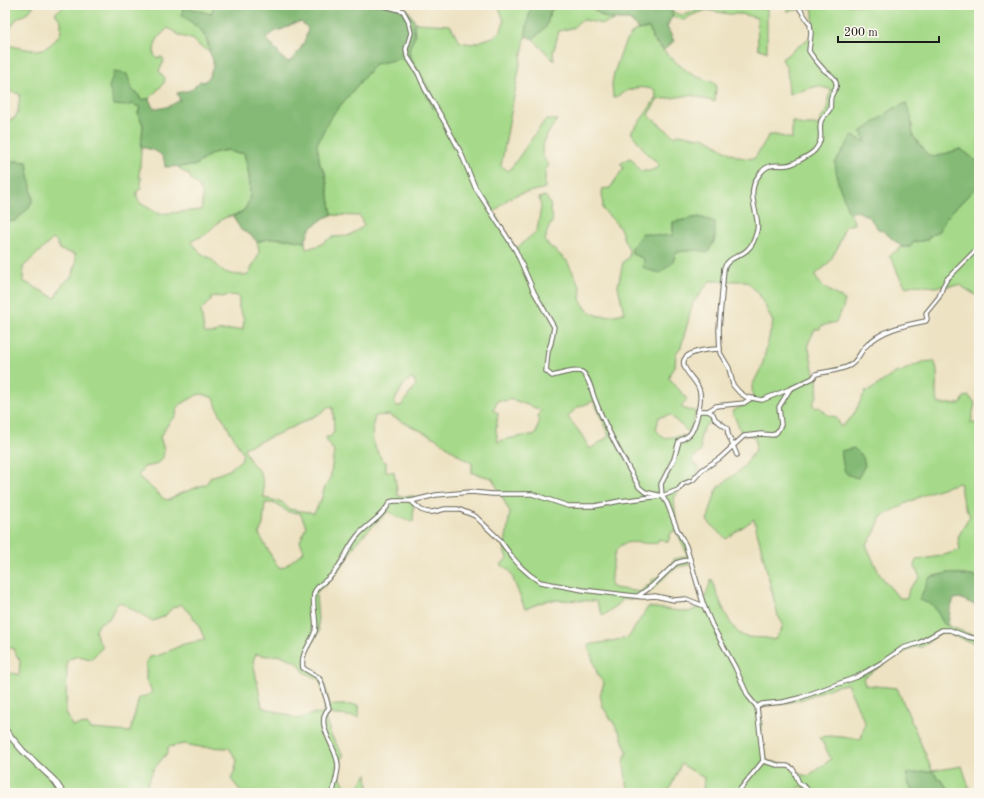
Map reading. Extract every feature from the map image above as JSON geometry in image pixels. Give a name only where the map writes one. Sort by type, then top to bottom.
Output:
[{"type":"street","points":[[382,5],[403,11],[408,20],[411,33],[406,49],[407,56],[418,73],[425,89],[461,152],[475,187],[516,251],[534,292],[554,327],[548,351],[546,371],[552,376],[578,371],[584,374],[589,382],[596,404],[610,434],[639,487],[645,492],[662,496]]},
{"type":"street","points":[[800,9],[810,24],[811,33],[809,51],[823,68],[833,77],[837,85],[831,96],[830,110],[820,124],[822,137],[815,150],[793,164],[780,166],[771,165],[767,167],[756,180],[752,197],[757,224],[757,233],[749,248],[727,262],[724,268],[719,329],[720,349],[723,361],[729,368],[733,385],[746,397],[750,399],[762,400],[813,378],[816,374],[850,366],[859,358],[864,348],[894,328],[926,321],[926,313],[939,297],[947,279],[979,247]]},
{"type":"street","points":[[720,349],[697,351],[690,354],[684,362],[686,370],[695,380],[700,392],[698,411],[690,434],[679,441],[674,459],[661,484],[662,496],[669,507],[674,523],[686,546],[704,606],[712,625],[748,696],[757,707],[762,761],[737,793]]},
{"type":"street","points":[[333,793],[338,765],[323,719],[329,708],[321,681],[318,677],[303,668],[302,664],[307,647],[315,630],[315,590],[332,576],[359,533],[386,510],[390,502],[411,502],[436,495],[471,492],[492,494],[532,494],[568,506],[595,506],[620,501],[662,496],[678,490],[683,484],[693,480],[702,470],[720,458],[744,436],[762,434],[773,435],[777,432],[781,425],[779,408],[790,389]]},
{"type":"street","points":[[708,411],[716,406],[744,404],[750,399]]},
{"type":"street","points":[[698,411],[708,411],[727,428],[728,434],[738,455]]},
{"type":"street","points":[[411,502],[427,512],[445,509],[458,509],[474,516],[499,539],[521,567],[540,582],[582,590],[638,596],[655,596],[674,600],[686,599],[704,606]]},
{"type":"street","points":[[638,596],[652,586],[676,563],[690,559]]},
{"type":"street","points":[[757,707],[762,704],[783,702],[799,698],[857,677],[881,664],[903,648],[919,643],[927,637],[942,630],[950,630],[968,637],[979,639]]},
{"type":"street","points":[[5,730],[23,751],[54,780],[63,793]]},
{"type":"street","points":[[762,761],[792,768],[799,783],[806,788],[809,793]]},
{"type":"green space","points":[[5,5],[34,5],[28,13],[18,17],[5,36]]},
{"type":"green space","points":[[66,5],[214,5],[211,14],[183,6],[182,15],[197,26],[204,34],[209,51],[198,45],[194,40],[181,36],[168,28],[157,40],[154,50],[154,55],[157,58],[162,57],[164,61],[159,71],[165,78],[164,83],[149,99],[141,100],[138,94],[133,91],[126,106],[132,104],[140,107],[138,113],[143,125],[139,177],[141,177],[141,189],[137,191],[137,197],[140,203],[159,214],[201,210],[201,191],[191,179],[189,174],[182,171],[178,167],[194,166],[213,153],[228,150],[235,153],[244,153],[250,184],[249,201],[246,207],[241,212],[221,220],[205,235],[191,240],[199,251],[212,260],[224,272],[238,275],[249,275],[258,255],[259,249],[257,242],[269,239],[293,240],[305,242],[306,249],[320,245],[332,237],[348,236],[364,226],[360,216],[332,215],[325,172],[320,165],[317,144],[330,118],[375,64],[404,57],[416,74],[433,108],[434,103],[409,54],[410,46],[415,35],[414,25],[416,23],[450,25],[460,42],[472,44],[493,37],[501,31],[504,21],[498,5],[535,5],[530,11],[501,166],[509,171],[545,120],[557,120],[550,130],[542,148],[544,159],[549,164],[545,171],[545,188],[521,193],[512,197],[494,213],[507,236],[517,249],[537,231],[541,207],[539,198],[545,196],[549,201],[552,219],[545,242],[567,261],[581,288],[580,300],[588,311],[599,316],[624,313],[618,286],[623,262],[629,257],[629,249],[621,230],[603,210],[602,189],[610,188],[623,169],[623,166],[620,164],[629,158],[632,159],[640,171],[650,171],[659,167],[656,161],[648,155],[631,132],[652,104],[656,96],[655,90],[638,88],[628,90],[613,98],[612,83],[614,73],[625,42],[634,31],[649,28],[652,39],[677,63],[693,75],[716,85],[715,102],[691,95],[657,100],[648,115],[675,137],[679,134],[700,138],[703,137],[733,155],[755,158],[769,135],[792,139],[792,121],[802,125],[819,125],[820,120],[828,109],[828,98],[832,90],[818,86],[789,94],[787,68],[782,59],[813,35],[813,8],[787,11],[790,5],[979,5],[979,163],[961,149],[934,157],[928,155],[913,136],[911,117],[893,109],[862,132],[866,142],[852,136],[849,213],[854,224],[845,226],[838,247],[828,264],[815,275],[824,287],[845,300],[836,322],[821,326],[820,329],[815,329],[808,344],[814,374],[817,376],[817,395],[813,405],[816,408],[819,407],[828,415],[836,417],[841,427],[853,416],[866,390],[869,391],[895,373],[922,362],[934,361],[937,372],[936,393],[939,404],[961,404],[964,397],[969,396],[975,403],[971,423],[979,423],[979,577],[948,573],[930,577],[920,599],[933,605],[944,624],[966,633],[979,636],[979,643],[966,641],[952,634],[941,632],[922,647],[914,647],[896,656],[863,678],[865,685],[897,688],[932,771],[909,785],[914,793],[808,793],[800,786],[796,793],[703,793],[704,778],[681,764],[668,793],[628,793],[624,767],[627,752],[620,733],[603,707],[600,695],[604,683],[598,676],[588,645],[628,638],[648,607],[689,612],[701,606],[712,579],[724,611],[733,627],[739,633],[748,637],[774,640],[781,631],[783,624],[778,616],[754,519],[726,539],[707,521],[717,488],[743,468],[756,449],[755,437],[742,434],[732,411],[753,401],[752,386],[762,366],[773,322],[759,294],[746,281],[710,281],[693,303],[681,347],[676,353],[675,367],[670,373],[669,378],[687,399],[681,407],[687,410],[696,411],[693,424],[688,432],[670,415],[659,417],[656,430],[664,438],[691,435],[700,413],[709,414],[713,420],[708,423],[701,433],[701,451],[691,461],[699,467],[697,478],[684,485],[674,498],[675,514],[678,525],[690,554],[689,565],[678,567],[671,571],[651,591],[638,599],[624,599],[603,616],[596,601],[548,600],[525,609],[510,571],[501,565],[507,558],[504,551],[510,512],[492,478],[472,473],[472,463],[464,459],[437,439],[389,415],[375,416],[372,435],[374,445],[383,461],[386,462],[386,471],[394,472],[398,496],[414,496],[413,522],[397,517],[389,511],[359,539],[344,563],[326,585],[319,589],[316,595],[319,632],[306,653],[305,663],[307,669],[314,671],[322,677],[330,705],[359,705],[359,717],[328,714],[325,718],[332,737],[343,755],[338,772],[346,788],[358,787],[367,774],[369,793],[242,793],[231,779],[237,760],[229,748],[200,747],[184,744],[168,747],[168,752],[153,770],[144,793],[5,793],[5,676],[13,673],[19,675],[20,661],[12,647],[5,653],[5,222],[15,221],[28,209],[33,200],[27,162],[5,160],[5,121],[15,118],[18,111],[20,94],[5,90],[5,44],[29,50],[39,50],[48,46],[56,39],[61,31],[61,21],[55,13]],"holes":[[[699,217],[715,222],[697,250],[677,252],[672,263],[644,259],[642,233],[661,237],[673,235],[673,222]],[[53,239],[57,242],[60,250],[75,254],[76,262],[73,275],[62,285],[55,298],[23,281],[23,267]],[[215,296],[239,296],[239,308],[244,319],[243,329],[218,331],[215,333],[204,332],[201,310],[211,300],[211,298]],[[411,379],[414,380],[416,385],[401,406],[397,406],[394,402],[404,384]],[[202,394],[214,398],[218,410],[243,454],[241,460],[229,470],[211,477],[206,484],[179,494],[169,500],[164,499],[138,476],[144,467],[155,465],[163,458],[164,450],[160,437],[170,421],[176,416],[178,406],[197,395]],[[511,399],[541,410],[537,417],[539,421],[536,434],[511,438],[498,442],[496,430],[498,413],[493,410],[498,400],[504,401]],[[594,401],[609,436],[590,449],[568,417],[576,408]],[[328,407],[333,408],[334,432],[330,437],[326,437],[326,440],[334,451],[330,480],[325,486],[321,500],[314,513],[289,509],[282,502],[264,498],[263,481],[260,472],[250,461],[244,448],[287,430],[319,414]],[[841,451],[865,465],[858,478],[844,469],[844,461]],[[958,483],[961,484],[963,501],[970,516],[958,537],[960,550],[941,556],[916,560],[915,568],[920,577],[909,589],[907,598],[899,598],[880,575],[866,545],[874,534],[881,517],[930,492]],[[265,503],[272,503],[280,506],[288,512],[300,513],[306,526],[300,541],[304,551],[284,567],[279,568],[259,534],[263,524]],[[676,530],[687,556],[674,559],[673,563],[668,569],[651,581],[650,586],[646,586],[640,592],[610,586],[615,553],[618,547],[629,542],[657,543],[659,539],[668,542],[671,533]],[[120,602],[153,621],[165,616],[172,608],[181,604],[197,622],[205,640],[184,644],[160,655],[150,657],[146,662],[146,680],[152,692],[139,698],[130,732],[91,729],[87,724],[72,726],[66,712],[67,660],[78,656],[91,659],[103,647],[98,640],[95,630],[100,623],[109,619],[115,607]],[[256,654],[267,656],[281,655],[298,663],[304,672],[320,680],[326,704],[322,715],[315,713],[299,719],[262,707],[253,661]],[[847,684],[865,723],[861,739],[830,736],[820,737],[831,759],[808,776],[797,773],[788,765],[767,761],[761,738],[762,727],[760,707],[770,704],[782,704],[803,699],[836,686]]]},
{"type":"green space","points":[[214,5],[390,5],[407,9],[416,23],[414,25],[415,35],[409,52],[432,96],[434,109],[416,74],[404,58],[375,64],[330,118],[317,144],[320,165],[325,172],[332,215],[324,218],[310,229],[305,242],[287,239],[269,239],[257,242],[252,236],[241,230],[233,216],[242,212],[249,200],[250,184],[244,153],[235,153],[228,150],[213,153],[194,166],[165,167],[165,162],[158,152],[141,147],[143,125],[138,113],[140,107],[132,104],[126,106],[114,105],[109,87],[114,72],[127,74],[133,91],[138,94],[141,100],[149,99],[153,108],[165,107],[180,100],[177,93],[191,90],[200,81],[204,82],[209,77],[213,67],[213,60],[209,51],[208,42],[202,31],[182,15],[183,6],[211,14]],"holes":[[[301,22],[308,28],[302,47],[289,62],[284,60],[266,38],[274,32],[295,23]]]},
{"type":"green space","points":[[535,5],[561,5],[551,10],[546,27],[533,39],[525,36],[530,10]]},
{"type":"green space","points":[[561,5],[590,5],[603,17],[615,20],[602,24],[585,20],[580,21],[573,28],[559,31],[553,53],[554,61],[533,39],[546,27],[551,10]]},
{"type":"green space","points":[[590,5],[668,5],[672,11],[673,17],[667,27],[674,41],[664,50],[652,39],[649,28],[638,30],[629,20],[616,20],[604,17]]},
{"type":"green space","points":[[720,6],[767,9],[767,52],[758,48],[757,18],[741,14],[729,14],[707,10],[692,15],[684,20],[673,17],[672,11],[681,15],[688,14],[703,7]]},
{"type":"green space","points":[[906,103],[911,117],[913,136],[928,155],[934,157],[961,149],[979,163],[979,174],[976,187],[950,214],[939,231],[931,235],[927,240],[914,242],[910,247],[902,247],[883,231],[879,230],[869,217],[857,211],[849,213],[838,183],[835,163],[852,136],[866,142],[861,132],[893,109]]},
{"type":"green space","points":[[5,160],[27,162],[33,200],[28,209],[15,221],[5,222]]},
{"type":"green space","points":[[979,174],[979,297],[959,285],[935,287],[914,285],[906,287],[889,256],[902,247],[910,247],[914,242],[927,240],[931,235],[939,231],[950,214],[976,187]]},
{"type":"green space","points":[[699,217],[715,222],[715,239],[708,253],[697,250],[677,252],[672,263],[660,273],[643,267],[644,259],[632,254],[632,247],[642,233],[661,236],[673,235],[673,222]]},
{"type":"green space","points":[[854,448],[863,457],[865,465],[858,478],[845,472],[841,451]]},
{"type":"green space","points":[[948,573],[979,577],[979,607],[960,598],[954,599],[950,610],[948,626],[944,624],[933,605],[919,600],[930,577]]},
{"type":"green space","points":[[962,766],[971,793],[953,793],[932,771]]},
{"type":"green space","points":[[932,771],[953,793],[914,793],[909,785],[906,774]]}]
